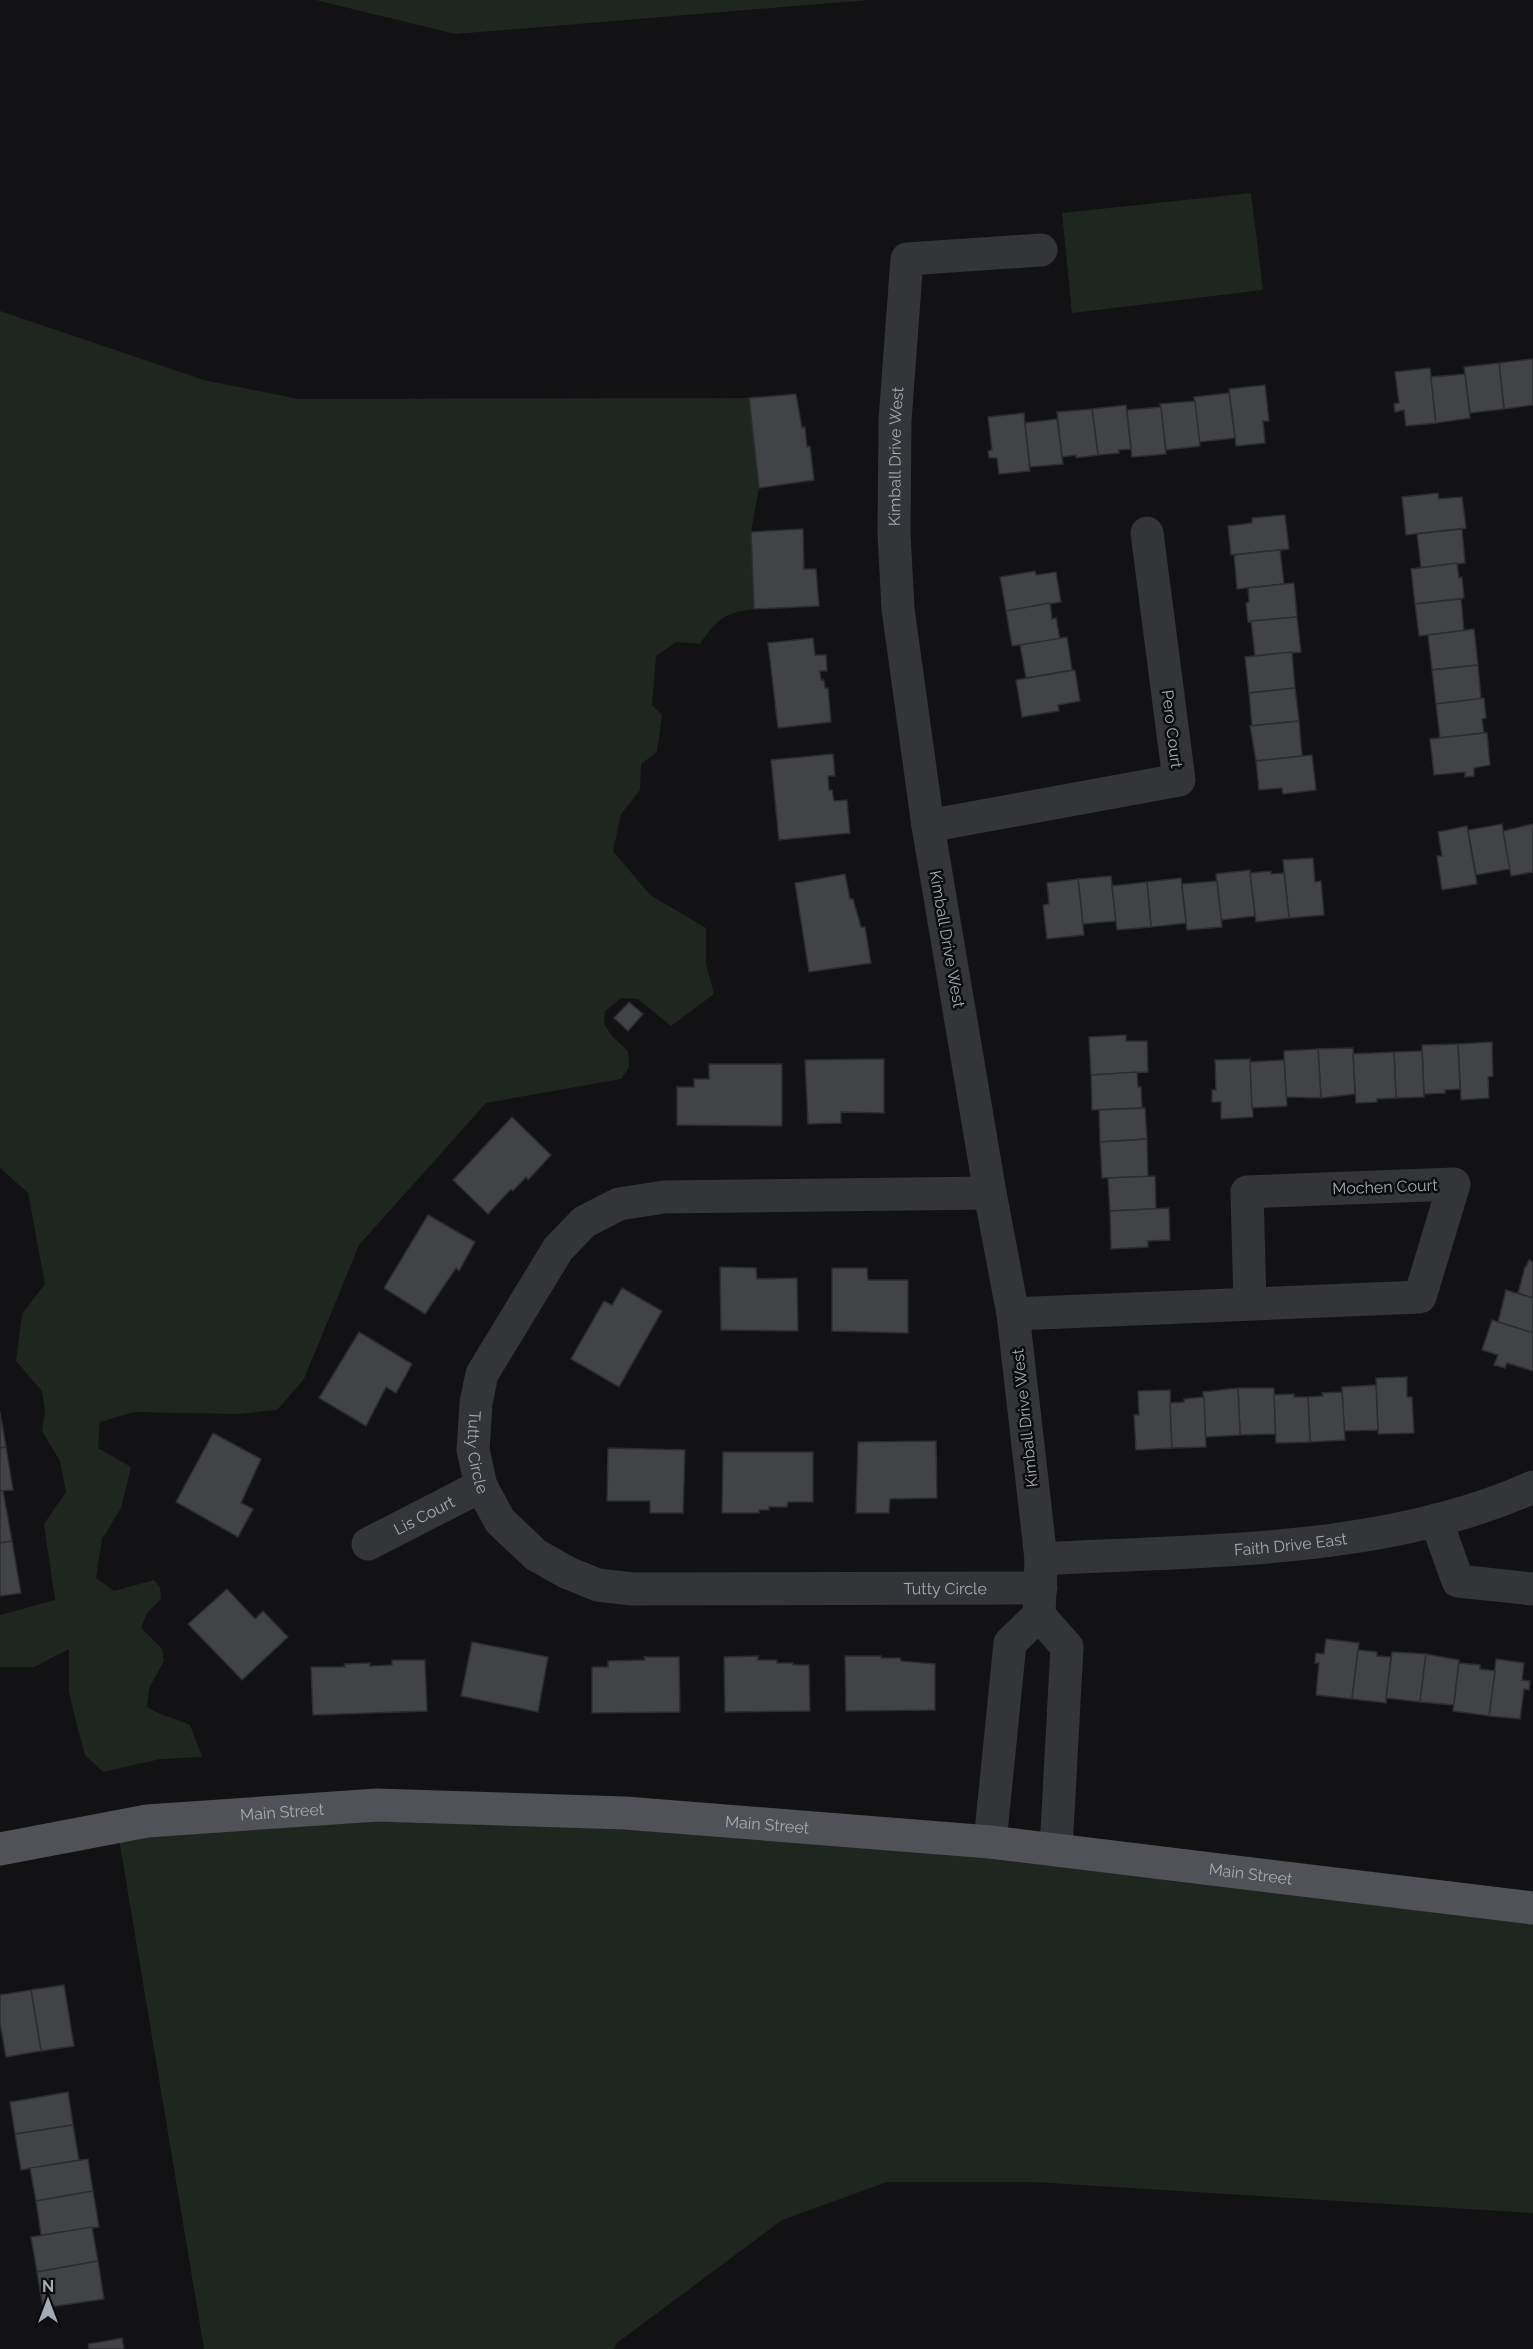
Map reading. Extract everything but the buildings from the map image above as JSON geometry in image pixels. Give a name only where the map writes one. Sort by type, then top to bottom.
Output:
[{"type":"main road","name":"Main Street","points":[[0,1849],[147,1821],[378,1805],[625,1814],[990,1842],[1533,1908]]},
{"type":"street","name":"Kimball Drive West","points":[[1040,1587],[1013,1314],[990,1194],[928,826],[899,620],[894,534],[895,420],[907,260],[1041,250]]},
{"type":"street","name":"Pero Court","points":[[928,826],[1179,780],[1147,533]]},
{"type":"street","name":"Mochen Court","points":[[1013,1314],[1420,1297],[1454,1184],[1247,1192],[1251,1303]]},
{"type":"street","name":"Tutty Circle","points":[[990,1194],[664,1197],[619,1204],[584,1222],[558,1249],[482,1374],[476,1403],[473,1450],[481,1486],[500,1521],[536,1555],[568,1573],[598,1585],[632,1589],[1040,1587]]},
{"type":"street","name":"Lis Court","points":[[368,1544],[481,1486]]},
{"type":"street","name":"Faith Drive East","points":[[1040,1587],[1271,1546],[1339,1540],[1436,1520],[1499,1502],[1533,1487]]},
{"type":"street","points":[[1436,1520],[1458,1581],[1533,1589]]},
{"type":"street","points":[[990,1842],[1010,1643],[1040,1587]]},
{"type":"street","points":[[1040,1587],[1067,1647],[1056,1850]]},
{"type":"shaded area","points":[[316,0],[869,0],[455,34]]},
{"type":"shaded area","points":[[1251,193],[1263,290],[1072,313],[1062,213]]},
{"type":"shaded area","points":[[0,311],[204,380],[299,399],[749,398],[759,488],[751,532],[754,609],[728,615],[711,629],[700,644],[676,642],[656,656],[652,705],[662,715],[657,752],[641,764],[640,790],[621,814],[613,851],[650,895],[706,928],[706,964],[714,994],[671,1026],[638,999],[621,998],[605,1011],[604,1024],[612,1036],[628,1051],[629,1067],[621,1079],[486,1103],[359,1245],[304,1379],[277,1410],[238,1414],[134,1412],[100,1422],[98,1448],[131,1467],[121,1508],[102,1539],[96,1578],[114,1591],[154,1580],[160,1588],[161,1599],[147,1613],[141,1628],[162,1649],[164,1661],[149,1688],[147,1707],[190,1725],[202,1757],[160,1759],[103,1772],[85,1755],[69,1692],[69,1649],[34,1667],[0,1667],[0,1615],[55,1600],[44,1524],[66,1492],[60,1461],[42,1431],[45,1410],[42,1391],[16,1361],[22,1314],[45,1284],[28,1193],[0,1168]]},
{"type":"shaded area","points":[[625,1813],[1533,1908],[1533,2213],[1033,2182],[887,2182],[782,2220],[617,2343],[614,2349],[204,2349],[117,1827]]}]
